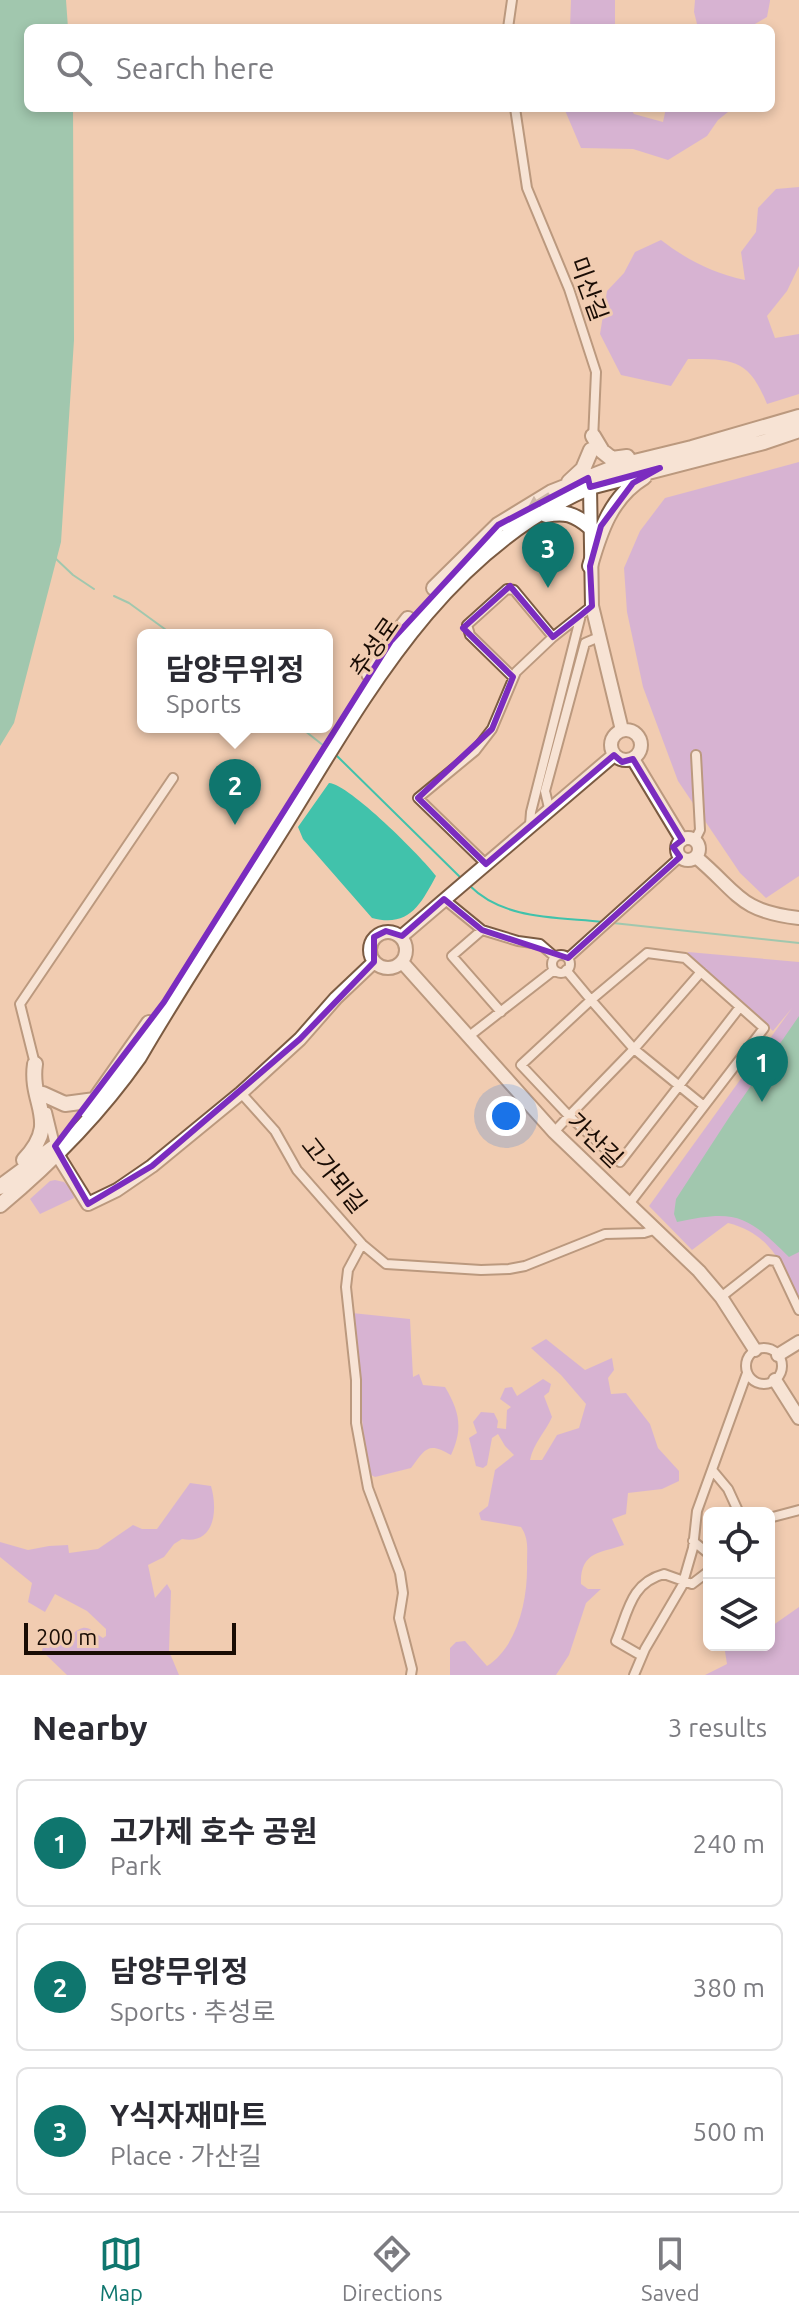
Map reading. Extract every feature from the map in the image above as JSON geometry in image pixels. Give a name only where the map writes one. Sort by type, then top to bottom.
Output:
[{"type":"main road","name":"추성로","points":[[656,463],[799,417]]},
{"type":"main road","name":"추성로","points":[[337,733],[401,643],[446,589],[511,533],[618,466],[656,463],[764,442],[799,430]]},
{"type":"main road","points":[[565,486],[583,469],[592,443],[612,459],[656,463]]},
{"type":"main road","points":[[590,566],[601,526],[612,508],[633,483],[656,463]]},
{"type":"main road","name":"추성로","points":[[0,1205],[95,1116],[139,1057],[391,641],[436,585],[498,525],[565,486],[589,482]]},
{"type":"main road","points":[[537,517],[560,512],[572,514],[590,527]]},
{"type":"main road","name":"추성로","points":[[0,1187],[56,1150],[95,1100],[164,1002],[320,761]]},
{"type":"main road","points":[[0,1181],[35,1148],[40,1135],[44,1121],[33,1076],[35,1064]]},
{"type":"main road","points":[[43,1094],[65,1104],[95,1100]]},
{"type":"street","points":[[509,24],[512,0]]},
{"type":"street","name":"미산길","points":[[516,112],[527,188],[569,289],[596,372],[589,482]]},
{"type":"street","points":[[589,482],[592,606],[622,730]]},
{"type":"street","points":[[513,677],[470,635],[467,625],[507,589],[514,590],[553,637]]},
{"type":"street","points":[[486,864],[418,798],[475,751],[492,729],[513,677],[553,637],[592,606]]},
{"type":"street","points":[[530,825],[581,615]]},
{"type":"street","points":[[549,808],[545,791],[585,643],[599,637]]},
{"type":"street","points":[[622,730],[632,731],[641,742],[640,752],[633,759],[623,760],[614,755],[611,740],[622,730]]},
{"type":"street","points":[[402,936],[614,755]]},
{"type":"street","points":[[696,755],[700,830],[677,848],[680,857],[686,861],[696,857]]},
{"type":"street","points":[[633,759],[689,840],[699,847],[696,857]]},
{"type":"street","points":[[173,778],[20,1004],[56,1150],[88,1204],[117,1190],[152,1166],[241,1093],[300,1039],[336,998],[374,962]]},
{"type":"street","points":[[568,958],[680,857]]},
{"type":"street","points":[[696,857],[742,901],[774,916],[799,918]]},
{"type":"street","points":[[444,899],[482,930],[540,944],[555,957]]},
{"type":"street","points":[[482,930],[452,956],[501,1012]]},
{"type":"street","points":[[386,931],[402,936],[407,946],[402,962],[391,968],[374,962],[370,951],[375,936],[386,931]]},
{"type":"street","points":[[629,1204],[764,1028],[685,958],[647,953],[521,1065],[569,1116],[620,1162],[740,1007]]},
{"type":"street","points":[[563,955],[568,958],[566,970],[560,973],[554,970],[552,962],[555,957],[563,955]]},
{"type":"street","name":"가산길","points":[[402,962],[554,1132],[657,1229],[721,1297],[755,1350]]},
{"type":"street","points":[[468,1037],[554,970]]},
{"type":"street","points":[[566,970],[634,1049],[704,1106]]},
{"type":"street","points":[[554,1132],[634,1049],[701,972]]},
{"type":"street","name":"고가뫼길","points":[[241,1093],[275,1131],[297,1170],[362,1244],[348,1270],[346,1287],[356,1380],[356,1423],[368,1488],[400,1573],[403,1593],[399,1618],[411,1675]]},
{"type":"street","points":[[362,1244],[386,1264],[509,1269],[525,1266],[605,1234],[644,1233],[657,1229]]},
{"type":"street","points":[[721,1297],[768,1260],[776,1261],[799,1310]]},
{"type":"street","points":[[778,1355],[799,1342]]},
{"type":"street","points":[[634,1675],[684,1580],[697,1511],[747,1373],[746,1362],[755,1350],[770,1349],[778,1355],[782,1366],[775,1380]]},
{"type":"street","points":[[747,1373],[759,1383],[775,1380]]},
{"type":"street","points":[[775,1380],[799,1418]]},
{"type":"street","points":[[713,1471],[728,1489],[736,1507]]},
{"type":"street","points":[[775,1516],[799,1510]]},
{"type":"street","points":[[693,1541],[703,1549]]},
{"type":"street","points":[[642,1656],[616,1641],[631,1599],[642,1584],[658,1575],[668,1574],[692,1584],[703,1576]]},
{"type":"highlighted area","points":[[660,468],[633,483],[601,526],[590,566],[592,606],[581,615],[553,637],[510,586],[463,628],[513,677],[492,729],[418,798],[486,864],[614,755],[622,762],[633,759],[682,840],[673,847],[680,857],[568,958],[482,930],[444,899],[402,936],[386,931],[374,937],[374,962],[300,1039],[152,1166],[88,1204],[55,1146],[164,1002],[391,641],[498,525],[588,478],[590,487]]},
{"type":"shaded area","points":[[571,0],[615,0],[615,24],[570,24]]},
{"type":"shaded area","points":[[695,0],[770,0],[767,17],[755,24],[697,24]]},
{"type":"shaded area","points":[[566,112],[633,112],[663,122],[665,112],[728,112],[707,136],[668,160],[633,149],[581,148]]},
{"type":"shaded area","points":[[799,187],[799,266],[787,291],[767,316],[775,338],[799,334],[799,394],[767,404],[746,370],[728,361],[688,359],[671,386],[621,375],[600,334],[607,291],[624,273],[635,252],[661,240],[701,265],[745,280],[741,252],[756,232],[758,208],[776,189]]},
{"type":"shaded area","points":[[799,462],[799,876],[766,898],[740,873],[678,781],[643,687],[627,612],[624,568],[640,531],[665,498]]},
{"type":"shaded area","points":[[688,952],[799,962],[799,1301],[773,1252],[755,1235],[728,1223],[692,1250],[649,1206],[792,1008],[773,1031],[688,956]]},
{"type":"shaded area","points":[[55,1180],[64,1182],[73,1191],[74,1198],[40,1214],[30,1199]]},
{"type":"shaded area","points":[[352,1313],[410,1319],[413,1377],[419,1374],[423,1385],[445,1387],[457,1413],[457,1437],[451,1455],[432,1448],[424,1452],[411,1468],[375,1477],[369,1474]]},
{"type":"shaded area","points":[[546,1339],[585,1370],[612,1358],[614,1370],[608,1378],[611,1394],[626,1393],[650,1424],[658,1448],[679,1471],[679,1481],[662,1489],[628,1493],[626,1514],[612,1519],[624,1545],[594,1555],[584,1565],[581,1584],[588,1589],[601,1589],[586,1603],[569,1655],[556,1675],[450,1675],[450,1648],[456,1642],[465,1641],[487,1666],[498,1657],[514,1634],[526,1591],[527,1544],[521,1527],[481,1520],[479,1513],[488,1506],[495,1470],[514,1455],[498,1434],[492,1438],[487,1465],[483,1468],[476,1466],[469,1438],[477,1433],[473,1422],[481,1412],[494,1413],[497,1428],[506,1429],[507,1410],[511,1407],[500,1399],[505,1388],[512,1387],[517,1396],[543,1379],[551,1384],[544,1396],[552,1417],[530,1460],[542,1460],[557,1435],[579,1428],[586,1404],[561,1375],[531,1348]]},
{"type":"shaded area","points":[[190,1483],[211,1486],[214,1505],[212,1524],[201,1537],[182,1539],[164,1557],[148,1565],[155,1598],[167,1584],[171,1591],[169,1651],[179,1675],[67,1675],[42,1651],[46,1634],[70,1636],[87,1628],[103,1638],[106,1629],[87,1611],[55,1594],[45,1612],[28,1602],[32,1583],[0,1557],[0,1542],[28,1550],[68,1545],[69,1553],[98,1549],[133,1525],[142,1529],[157,1529]]},
{"type":"shaded area","points":[[799,1607],[799,1675],[705,1675],[727,1664],[725,1651],[775,1651],[775,1624]]},
{"type":"water","points":[[0,0],[66,0],[68,24],[24,24],[24,112],[73,112],[74,340],[61,542],[14,723],[0,746]]},
{"type":"water","points":[[329,783],[368,808],[436,876],[419,904],[405,916],[396,920],[372,918],[303,839],[298,827]]},
{"type":"water","points":[[799,1016],[799,1252],[789,1257],[762,1232],[739,1219],[713,1216],[677,1222],[674,1214],[676,1199]]},
{"type":"waterway","points":[[54,557],[94,589]]},
{"type":"waterway","points":[[114,596],[165,629]]},
{"type":"waterway","points":[[308,733],[324,746]]},
{"type":"waterway","points":[[336,755],[462,879]]},
{"type":"waterway","points":[[470,886],[484,897],[515,911],[603,922]]},
{"type":"waterway","points":[[613,923],[799,943]]},
{"type":"place","name":"Y식자재마트","points":[[548,588]]},
{"type":"place","name":"담양무위정","points":[[235,825]]},
{"type":"place","name":"고가제 호수 공원","points":[[762,1102]]}]
